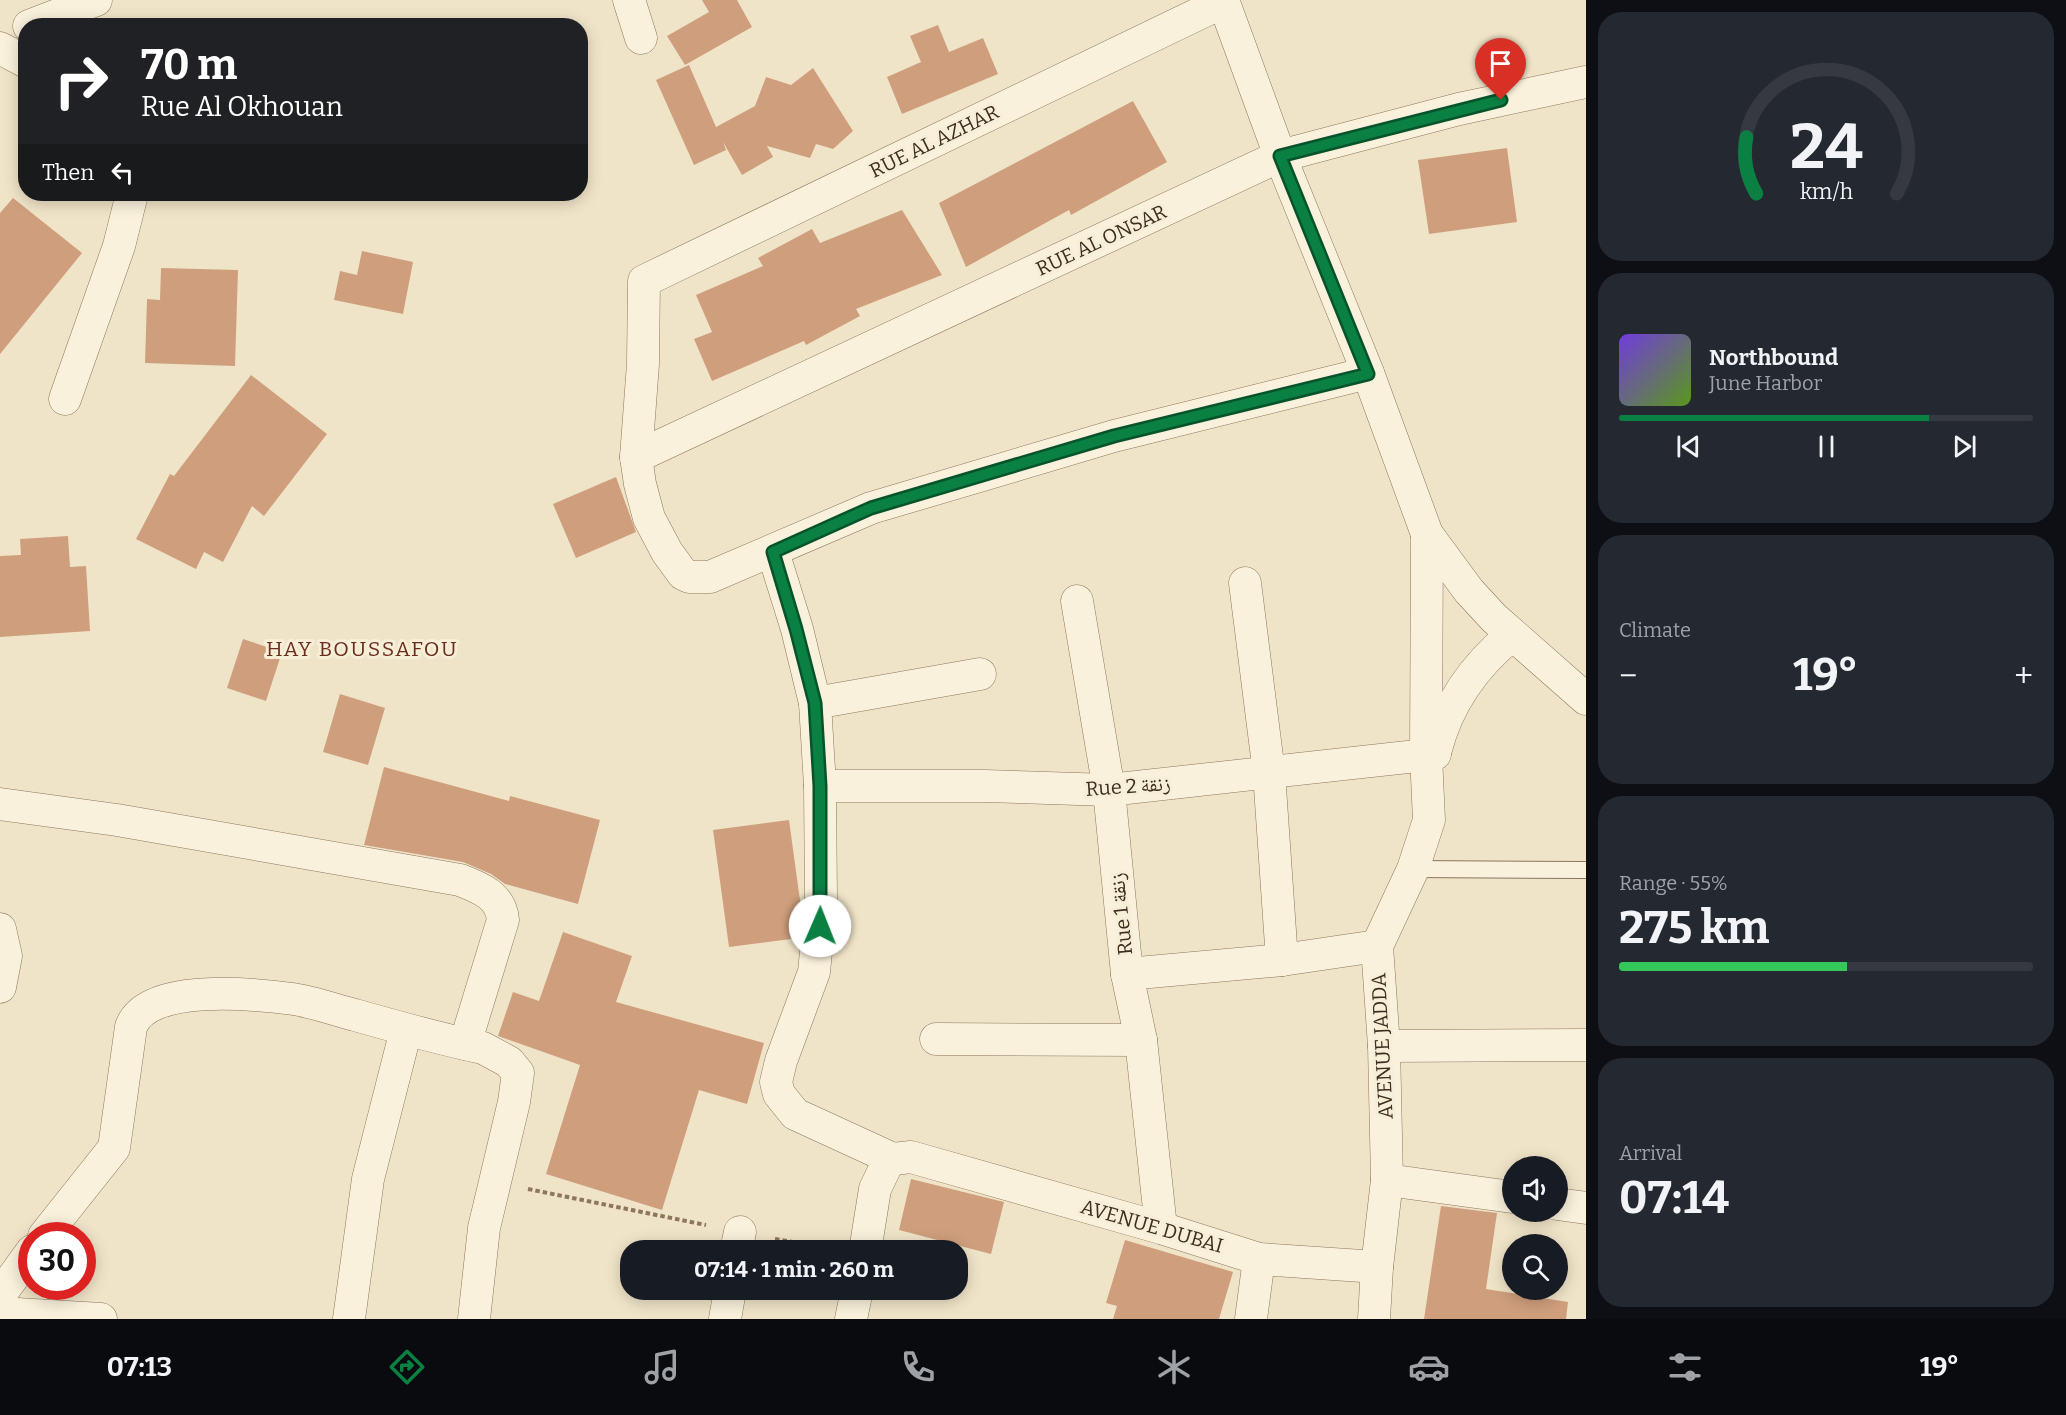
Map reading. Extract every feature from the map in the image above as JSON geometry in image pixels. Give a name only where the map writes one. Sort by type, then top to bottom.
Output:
[{"type":"street","points":[[48,18],[96,0]]},
{"type":"street","points":[[629,0],[641,38]]},
{"type":"street","points":[[1223,1],[1280,156],[1368,374],[1427,534],[1469,591],[1512,635],[1586,699]]},
{"type":"street","name":"RUE AL AZHAR","points":[[636,457],[643,364],[644,281],[1223,1]]},
{"type":"street","points":[[0,37],[18,30]]},
{"type":"street","points":[[0,48],[18,58]]},
{"type":"street","name":"RUE AL ONSAR","points":[[636,457],[1280,156],[1459,110],[1586,82]]},
{"type":"street","points":[[64,399],[119,246],[130,201]]},
{"type":"street","points":[[636,457],[649,518],[667,552],[683,574],[695,577],[725,572],[871,508],[1114,436],[1368,374]]},
{"type":"street","name":"AVENUE JADDA","points":[[1374,1319],[1377,1267],[1387,1180],[1384,1046],[1377,946],[1413,869],[1429,820],[1427,534]]},
{"type":"street","points":[[773,552],[815,703],[820,786],[821,901],[814,972],[781,1062],[776,1082],[779,1094],[795,1114],[893,1159],[886,1166],[878,1182],[867,1240]]},
{"type":"street","points":[[1245,583],[1269,772],[1282,960]]},
{"type":"street","name":"Rue 1 زنقة","points":[[1077,601],[1109,790],[1127,974],[1141,1040],[1161,1228]]},
{"type":"street","name":"AVENUE JADDA","points":[[1430,764],[1452,704],[1486,657],[1512,635]]},
{"type":"street","points":[[815,703],[980,674]]},
{"type":"street","name":"Rue 2 زنقة","points":[[820,786],[985,786],[1109,790],[1269,772],[1430,764]]},
{"type":"street","points":[[0,804],[117,820],[460,880],[480,888],[498,903],[503,920],[465,1044]]},
{"type":"street","points":[[0,929],[6,956],[0,987]]},
{"type":"street","points":[[1127,974],[1282,960],[1377,946]]},
{"type":"street","points":[[55,1222],[114,1148],[131,1028],[142,1011],[171,999],[209,994],[295,999],[499,1055],[518,1073],[514,1102],[484,1228],[474,1319]]},
{"type":"street","points":[[349,1319],[368,1179],[406,1030]]},
{"type":"street","points":[[936,1039],[1141,1040]]},
{"type":"street","points":[[1384,1046],[1586,1045]]},
{"type":"street","name":"AVENUE DUBAI","points":[[893,1159],[911,1157],[931,1161],[1259,1259],[1377,1267]]},
{"type":"street","points":[[1387,1180],[1502,1196]]},
{"type":"street","points":[[1568,1206],[1586,1208]]},
{"type":"street","points":[[1251,1319],[1259,1259]]},
{"type":"street","points":[[0,1295],[18,1270]]},
{"type":"street","points":[[724,1319],[728,1300]]},
{"type":"street","points":[[851,1319],[855,1300]]},
{"type":"street","points":[[0,1313],[101,1319]]},
{"type":"lane","points":[[1413,869],[1586,870]]},
{"type":"path","points":[[494,1182],[734,1240]]},
{"type":"building","points":[[702,0],[737,0],[752,27],[685,65],[667,36],[709,12]]},
{"type":"building","points":[[938,25],[949,52],[983,38],[998,74],[902,114],[887,77],[921,62],[910,36]]},
{"type":"building","points":[[689,65],[716,127],[755,106],[766,77],[791,85],[813,68],[853,131],[833,149],[816,144],[810,158],[767,146],[773,157],[742,175],[723,142],[726,150],[694,165],[656,80]]},
{"type":"building","points":[[1133,101],[1167,162],[1071,215],[1069,210],[966,267],[939,203]]},
{"type":"building","points":[[1507,148],[1517,222],[1429,234],[1418,160]]},
{"type":"building","points":[[13,198],[82,253],[0,354],[0,213]]},
{"type":"building","points":[[902,210],[942,275],[856,309],[860,316],[806,345],[804,341],[712,381],[694,339],[712,332],[696,295],[763,266],[758,258],[812,229],[820,243]]},
{"type":"building","points":[[362,251],[413,262],[403,314],[334,300],[340,271],[357,275]]},
{"type":"building","points":[[161,268],[238,270],[235,366],[145,363],[147,299],[160,300]]},
{"type":"building","points":[[251,375],[327,434],[264,516],[252,506],[223,562],[204,552],[196,569],[136,539],[170,474],[174,476]]},
{"type":"building","points":[[616,477],[636,532],[576,558],[553,504]]},
{"type":"building","points":[[68,536],[70,567],[86,566],[90,631],[0,637],[0,556],[21,555],[20,539]]},
{"type":"building","points":[[243,639],[282,652],[266,701],[227,688]]},
{"type":"building","points":[[340,694],[385,708],[368,765],[323,752]]},
{"type":"building","points":[[384,767],[509,801],[510,796],[600,820],[578,904],[505,884],[491,874],[463,862],[364,845]]},
{"type":"building","points":[[789,820],[802,915],[799,938],[729,947],[713,830]]},
{"type":"building","points":[[563,932],[632,956],[616,1002],[764,1043],[747,1104],[699,1090],[662,1210],[546,1174],[580,1065],[498,1036],[513,992],[539,1001]]},
{"type":"building","points":[[911,1179],[1004,1202],[991,1254],[968,1248],[968,1240],[937,1240],[899,1230]]},
{"type":"building","points":[[1441,1206],[1497,1213],[1486,1289],[1502,1292],[1502,1300],[1568,1302],[1566,1319],[1424,1319]]},
{"type":"building","points":[[1125,1240],[1233,1272],[1219,1319],[1113,1319],[1117,1306],[1106,1303]]},
{"type":"district","name":"HAY BOUSSAFOU","points":[[362,649]]},
{"type":"route","points":[[820,926],[820,786],[815,703],[773,552],[871,508],[1114,436],[1368,374],[1280,156],[1501,100]]}]
